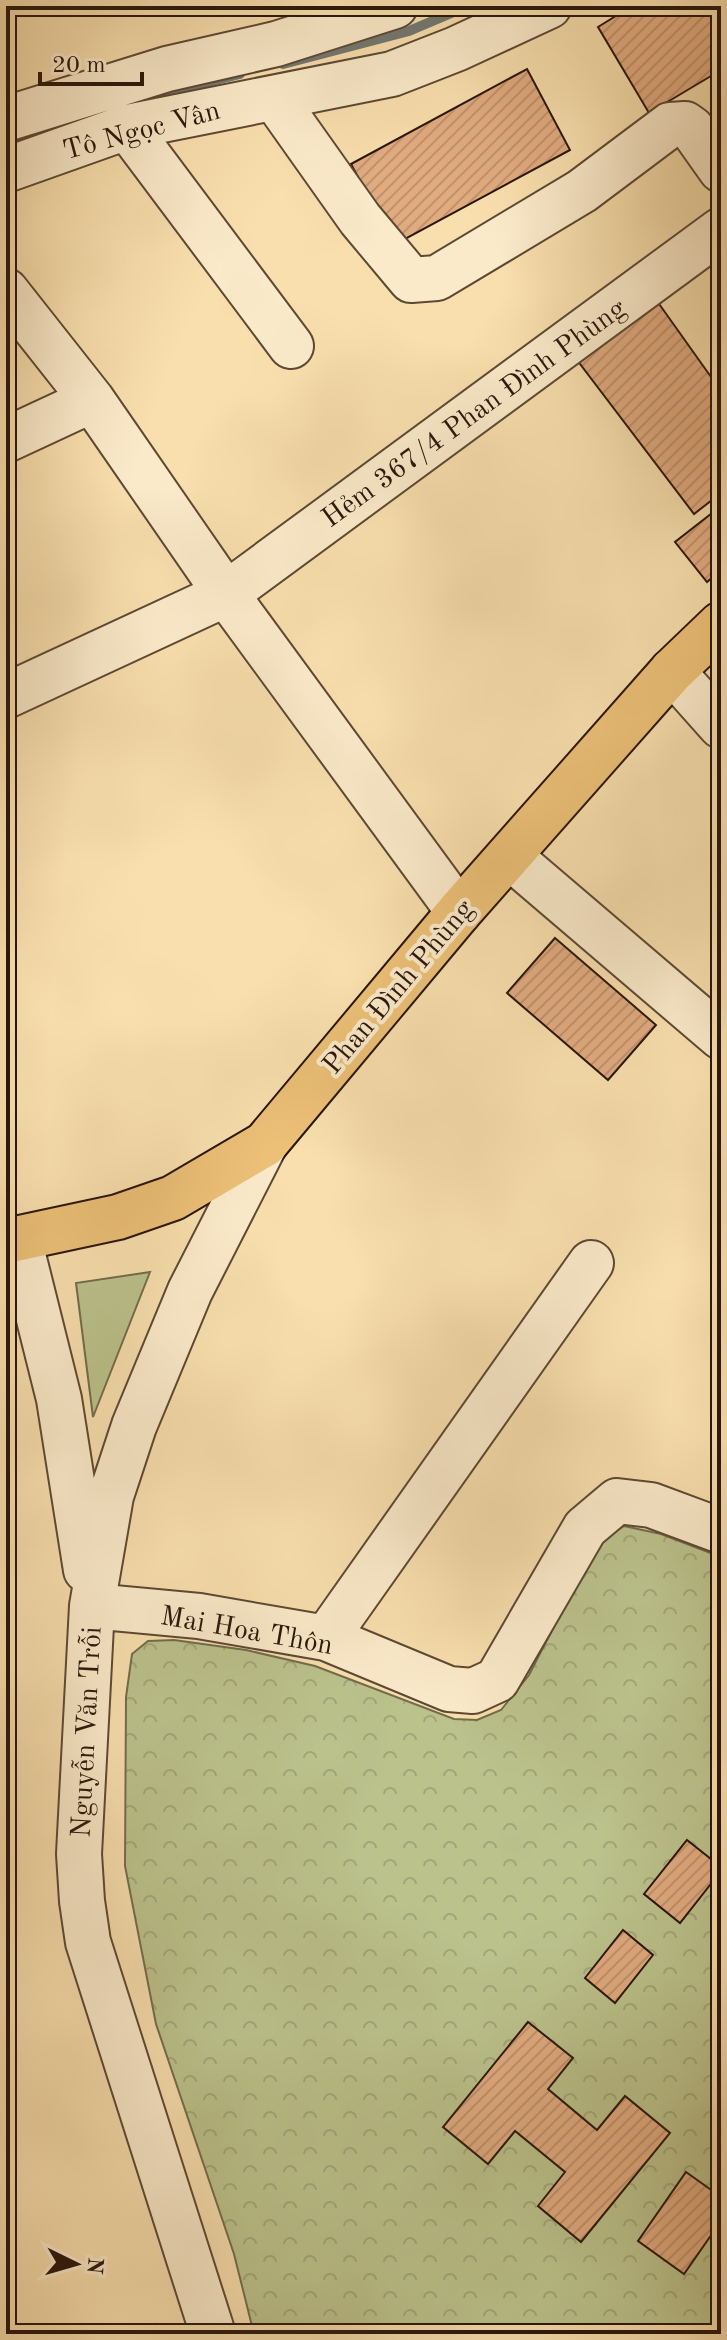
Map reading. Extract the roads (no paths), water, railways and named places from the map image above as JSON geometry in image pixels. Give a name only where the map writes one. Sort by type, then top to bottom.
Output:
[{"type":"main road","name":"Phan Đình Phùng","points":[[12,1240],[118,1217],[173,1198],[265,1144],[459,912],[672,671],[721,624]]},
{"type":"street","name":"Tô Ngọc Vân","points":[[6,119],[167,69],[276,44],[395,6]]},
{"type":"street","name":"Tô Ngọc Vân","points":[[6,170],[127,127],[392,74],[456,49],[549,6]]},
{"type":"street","points":[[275,99],[360,219],[411,280],[437,278],[582,191],[670,125],[685,124],[692,129],[721,170]]},
{"type":"street","points":[[127,127],[291,346]]},
{"type":"street","name":"Hẻm 367/4 Phan Đình Phùng","points":[[226,594],[721,230]]},
{"type":"street","points":[[6,291],[92,400],[226,594],[459,912]]},
{"type":"street","points":[[6,440],[92,400]]},
{"type":"street","points":[[6,696],[226,594]]},
{"type":"street","points":[[672,671],[721,726]]},
{"type":"street","points":[[509,856],[721,1037]]},
{"type":"street","name":"Nguyễn Văn Trỗi","points":[[213,2334],[88,1942],[79,1854],[92,1606],[111,1496],[134,1426],[190,1291],[265,1144]]},
{"type":"street","points":[[12,1240],[59,1399],[92,1606]]},
{"type":"street","points":[[326,1638],[591,1263]]},
{"type":"street","name":"Mai Hoa Thôn","points":[[92,1606],[199,1616],[326,1638],[449,1689],[473,1691],[497,1680],[585,1528],[617,1501],[651,1505],[721,1531]]},
{"type":"waterway","points":[[283,64],[409,31],[468,6]]},
{"type":"waterway","points":[[147,97],[240,74]]},
{"type":"waterway","points":[[6,143],[56,126]]}]
